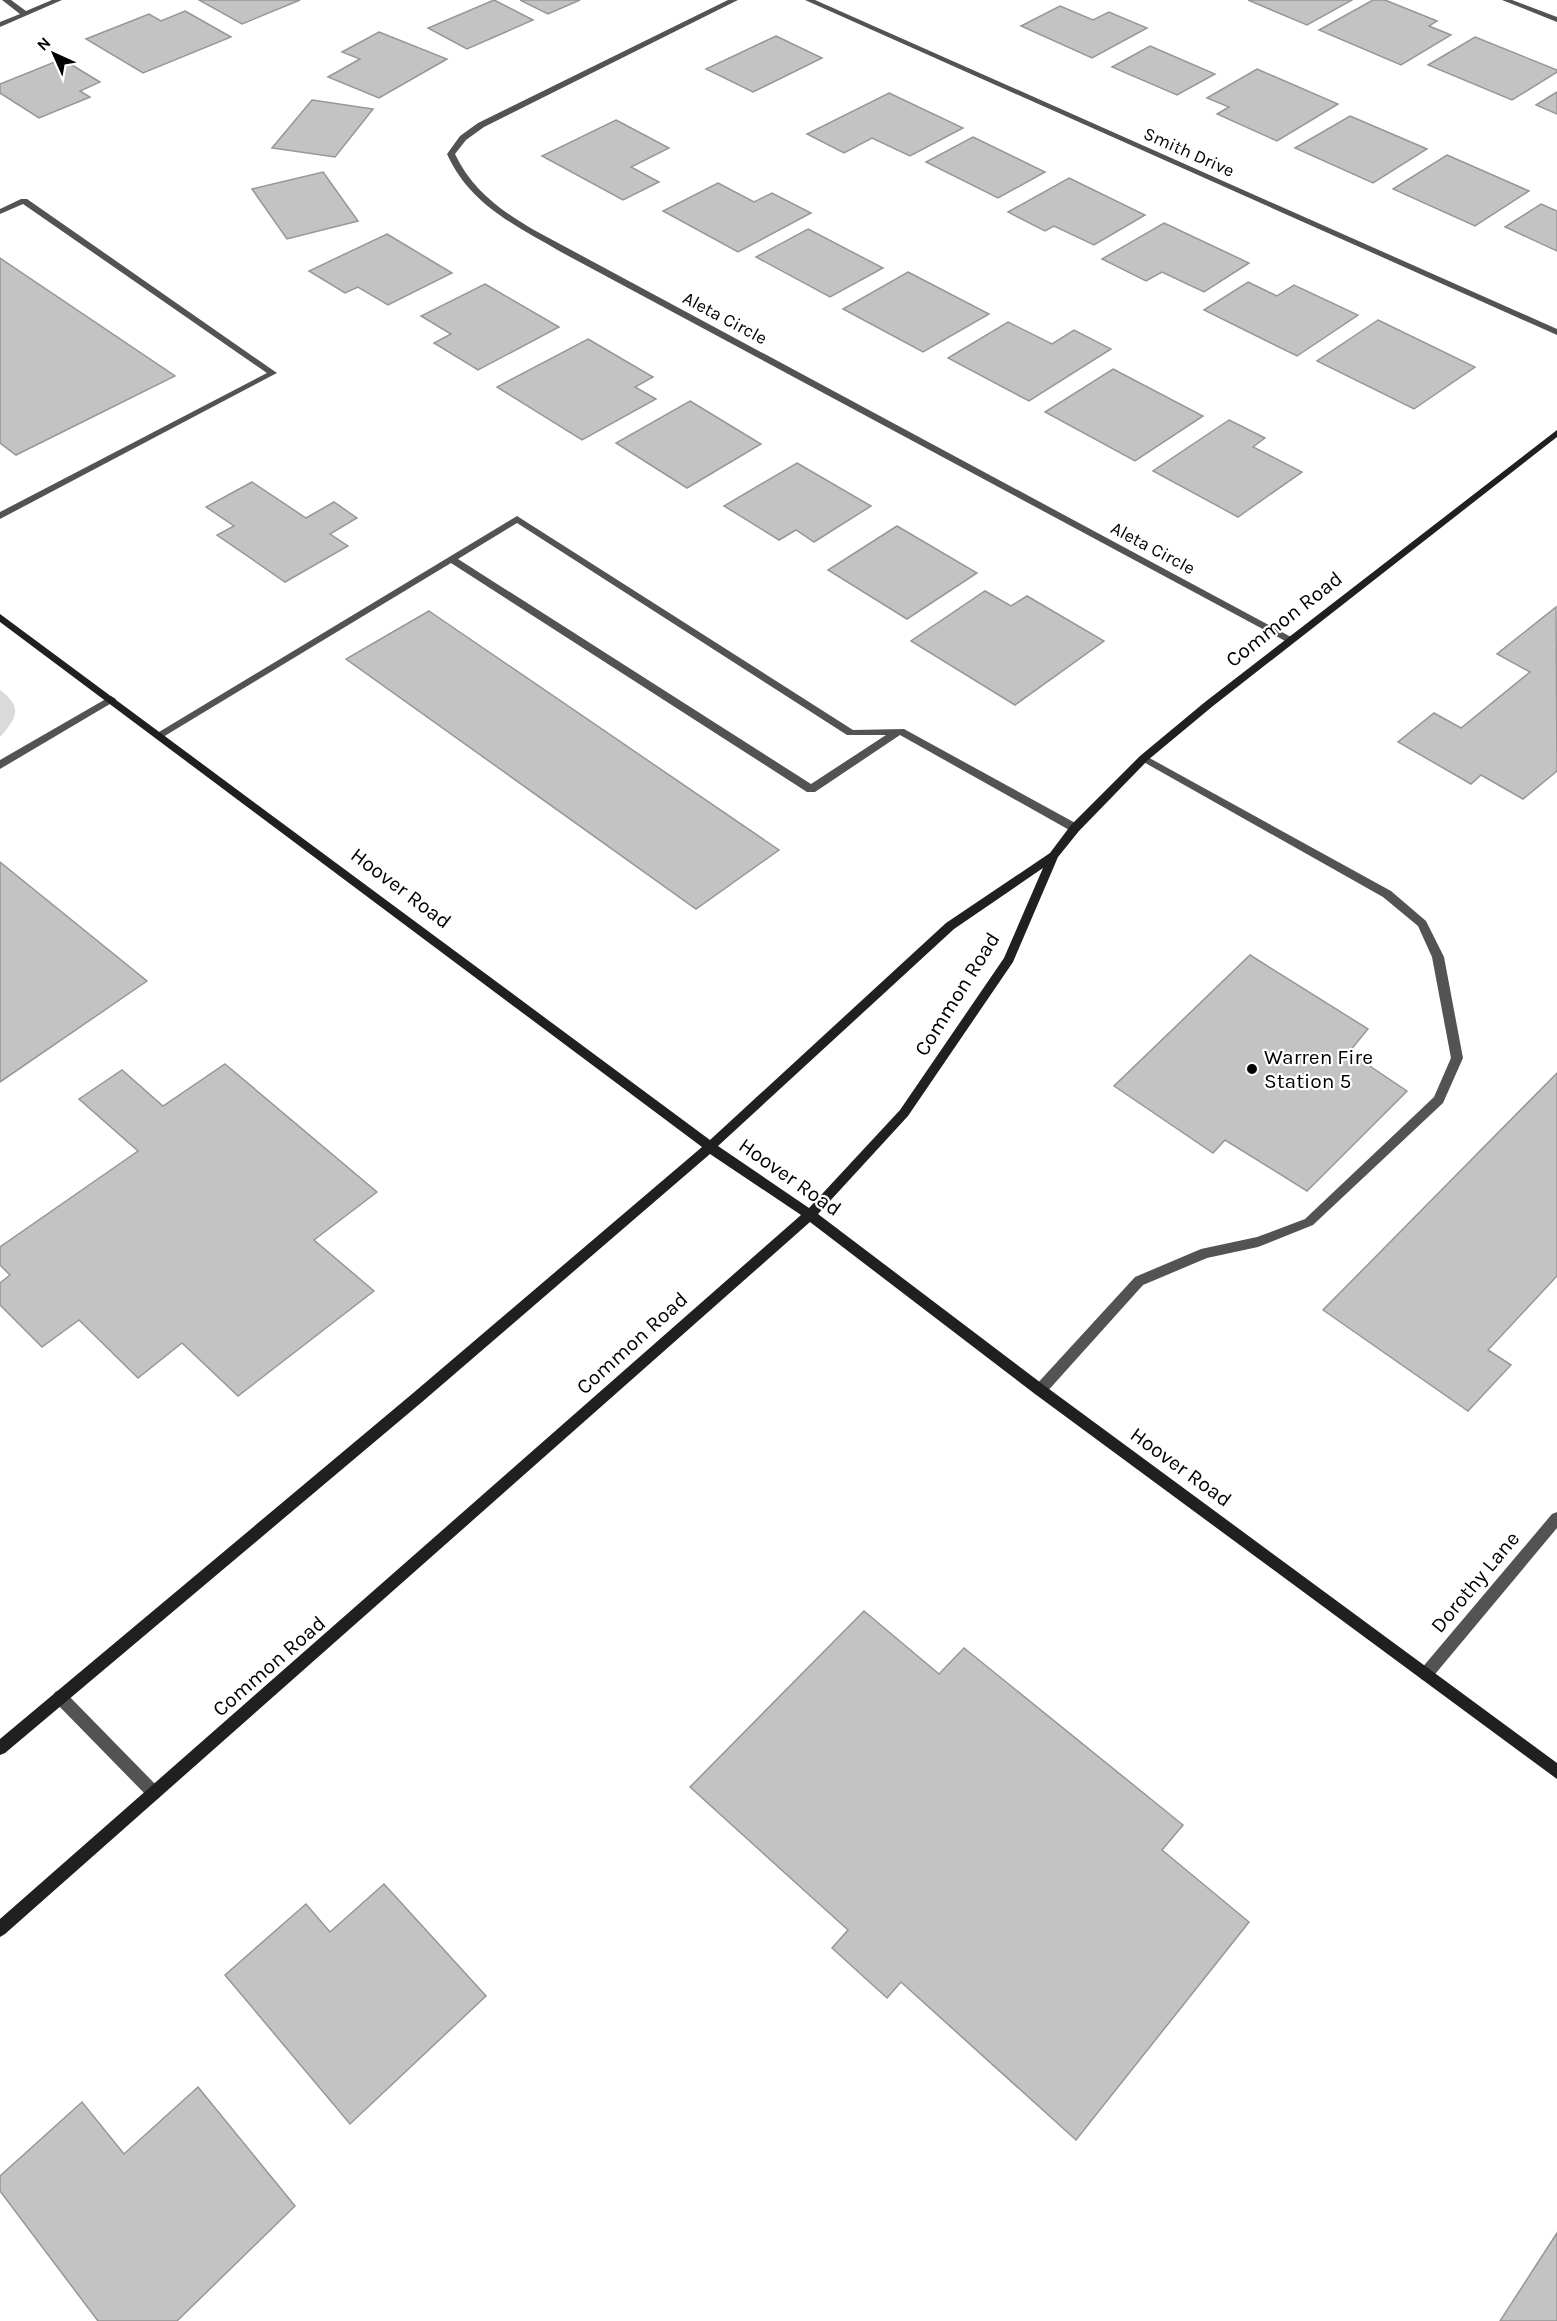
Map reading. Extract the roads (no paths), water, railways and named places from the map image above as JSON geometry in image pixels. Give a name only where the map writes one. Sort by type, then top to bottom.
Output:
[{"type":"street","points":[[3,0],[25,14]]},
{"type":"street","points":[[0,25],[58,0]]},
{"type":"street","name":"Aleta Circle","points":[[734,0],[481,125],[463,138],[451,154],[456,170],[466,183],[484,199],[513,220],[564,250],[1290,640]]},
{"type":"street","name":"Smith Drive","points":[[809,0],[1557,332]]},
{"type":"street","points":[[1506,0],[1557,20]]},
{"type":"street","points":[[0,212],[24,201],[273,373],[0,516]]},
{"type":"street","name":"Common Road","points":[[0,1929],[810,1215],[904,1113],[1009,959],[1053,856],[1075,828],[1144,758],[1290,640],[1557,433]]},
{"type":"street","points":[[159,735],[517,519],[851,733],[900,731],[1075,828]]},
{"type":"street","points":[[451,559],[811,789],[900,731]]},
{"type":"street","name":"Hoover Road","points":[[0,617],[710,1147],[810,1215],[1041,1390],[1557,1772]]},
{"type":"street","points":[[0,765],[111,699]]},
{"type":"street","points":[[1041,1390],[1139,1281],[1205,1252],[1258,1242],[1309,1222],[1439,1100],[1457,1058],[1438,957],[1422,924],[1387,894],[1144,758]]},
{"type":"street","name":"Common Road","points":[[0,1748],[417,1398],[710,1147],[950,926],[1053,856]]},
{"type":"street","name":"Dorothy Lane","points":[[1425,1674],[1557,1518]]},
{"type":"street","points":[[60,1697],[154,1793]]},
{"type":"place","name":"Warren Fire Station 5","points":[[1252,1069]]}]
